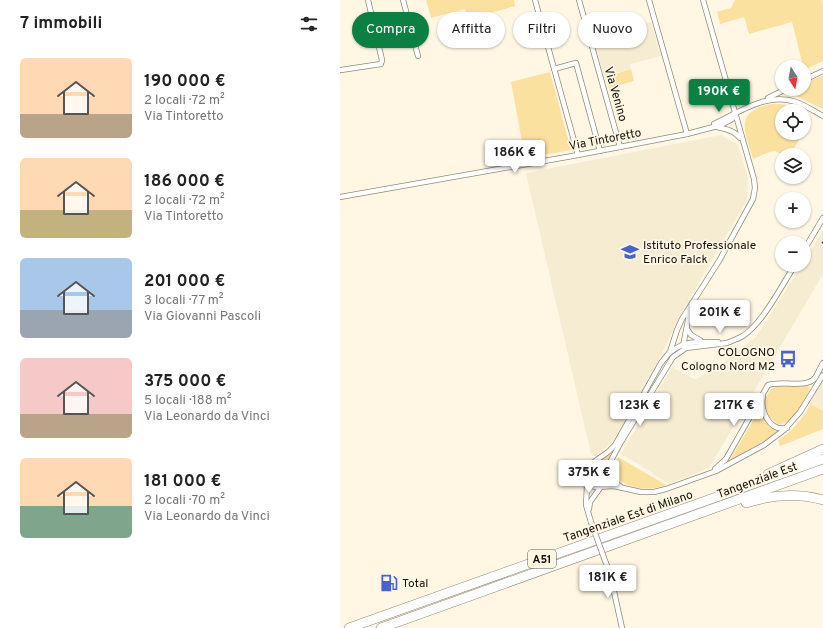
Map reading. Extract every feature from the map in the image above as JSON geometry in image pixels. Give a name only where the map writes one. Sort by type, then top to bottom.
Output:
[{"type":"highway","points":[[735,491],[823,448]]},
{"type":"highway","name":"Tangenziale Est","points":[[735,491],[823,459]]},
{"type":"highway","name":"Tangenziale Est","points":[[632,538],[823,469]]},
{"type":"highway","name":"Tangenziale Est di Milano","points":[[349,628],[735,491]]},
{"type":"highway","points":[[632,538],[751,501],[766,498],[802,496],[823,500]]},
{"type":"highway","name":"Tangenziale Est di Milano","points":[[381,628],[632,538]]},
{"type":"street","points":[[341,70],[381,64],[382,60],[368,0]]},
{"type":"street","points":[[403,0],[418,56]]},
{"type":"street","points":[[534,0],[578,155]]},
{"type":"street","name":"Via Venino","points":[[579,0],[620,147]]},
{"type":"street","points":[[649,0],[687,134]]},
{"type":"street","points":[[622,628],[614,587],[586,505],[588,468],[615,445],[661,363],[670,352],[682,319],[719,261],[753,199],[755,188],[754,179],[703,0]]},
{"type":"street","points":[[554,69],[576,63],[600,151]]},
{"type":"street","points":[[811,77],[823,71]]},
{"type":"street","name":"Via Tintoretto","points":[[340,197],[687,134],[711,127],[775,94]]},
{"type":"street","name":"Via Tintoretto","points":[[756,104],[771,99],[791,100],[823,116]]},
{"type":"street","points":[[711,127],[731,131],[737,134],[742,141]]},
{"type":"street","points":[[811,238],[823,218]]},
{"type":"street","points":[[680,351],[690,347],[728,343],[747,334],[758,322],[790,272]]},
{"type":"street","points":[[588,514],[590,502],[600,488],[608,466],[621,442],[670,361],[680,351],[683,345],[691,306]]},
{"type":"street","points":[[687,329],[693,337],[703,342]]},
{"type":"street","points":[[675,336],[677,341],[690,347]]},
{"type":"street","points":[[670,352],[683,345],[703,342],[726,342],[739,338]]},
{"type":"street","points":[[709,474],[726,459],[766,387],[773,384],[808,382],[815,378],[823,363]]},
{"type":"street","points":[[587,482],[592,486],[600,488],[614,486],[641,492],[654,492],[722,469],[774,438],[787,427],[800,412],[823,375]]},
{"type":"street","points":[[766,387],[762,400],[765,415],[775,426],[782,428],[787,427]]},
{"type":"street","points":[[608,466],[611,475],[623,488]]},
{"type":"street","points":[[588,468],[623,488]]},
{"type":"shaded area","points":[[426,0],[514,0],[515,6],[493,12],[466,12],[465,9],[454,12],[437,12],[437,16],[431,18]]},
{"type":"shaded area","points":[[735,0],[822,0],[823,61],[811,67],[811,60],[802,60],[792,22],[749,34],[744,17],[720,24],[717,12],[731,8]]},
{"type":"shaded area","points":[[651,22],[661,56],[630,64],[631,69],[604,76],[596,48],[647,48],[647,23]]},
{"type":"shaded area","points":[[631,69],[634,81],[609,88],[605,77]]},
{"type":"shaded area","points":[[550,72],[571,150],[525,158],[511,82]]},
{"type":"shaded area","points":[[823,75],[823,109],[796,96],[811,96],[811,81]]},
{"type":"shaded area","points":[[775,104],[775,140],[799,140],[794,148],[775,148],[775,151],[753,159],[747,140],[745,124],[746,118],[751,112],[759,108]]},
{"type":"shaded area","name":"Istituto Professionale Enrico Falck","points":[[721,135],[738,145],[748,178],[747,200],[686,304],[659,359],[615,437],[604,450],[596,456],[591,454],[526,173]]},
{"type":"shaded area","points":[[823,231],[823,274],[709,468],[669,484],[621,454],[672,367],[696,379],[715,369],[756,337],[798,272],[811,272],[811,250]]},
{"type":"shaded area","points":[[823,379],[823,411],[809,403]]},
{"type":"shaded area","points":[[777,385],[806,385],[810,387],[804,402],[796,413],[788,421],[782,424],[778,424],[773,420],[766,410],[765,404],[768,394]]},
{"type":"shaded area","points":[[811,404],[823,411],[823,429],[780,446],[778,440],[797,424]]},
{"type":"shaded area","points":[[760,409],[770,426],[779,432],[729,461]]},
{"type":"shaded area","points":[[612,451],[613,453],[602,473],[592,465],[605,457]]},
{"type":"shaded area","points":[[618,457],[666,485],[644,489],[623,483],[613,472]]},
{"type":"shaded area","points":[[596,473],[601,477],[599,484],[591,482],[590,479],[592,474]]},
{"type":"place","name":"Istituto Professionale Enrico Falck","points":[[630,252]]},
{"type":"place","name":"COLOGNO Cologno Nord M2","points":[[788,359]]},
{"type":"place","name":"Total","points":[[389,583]]}]
